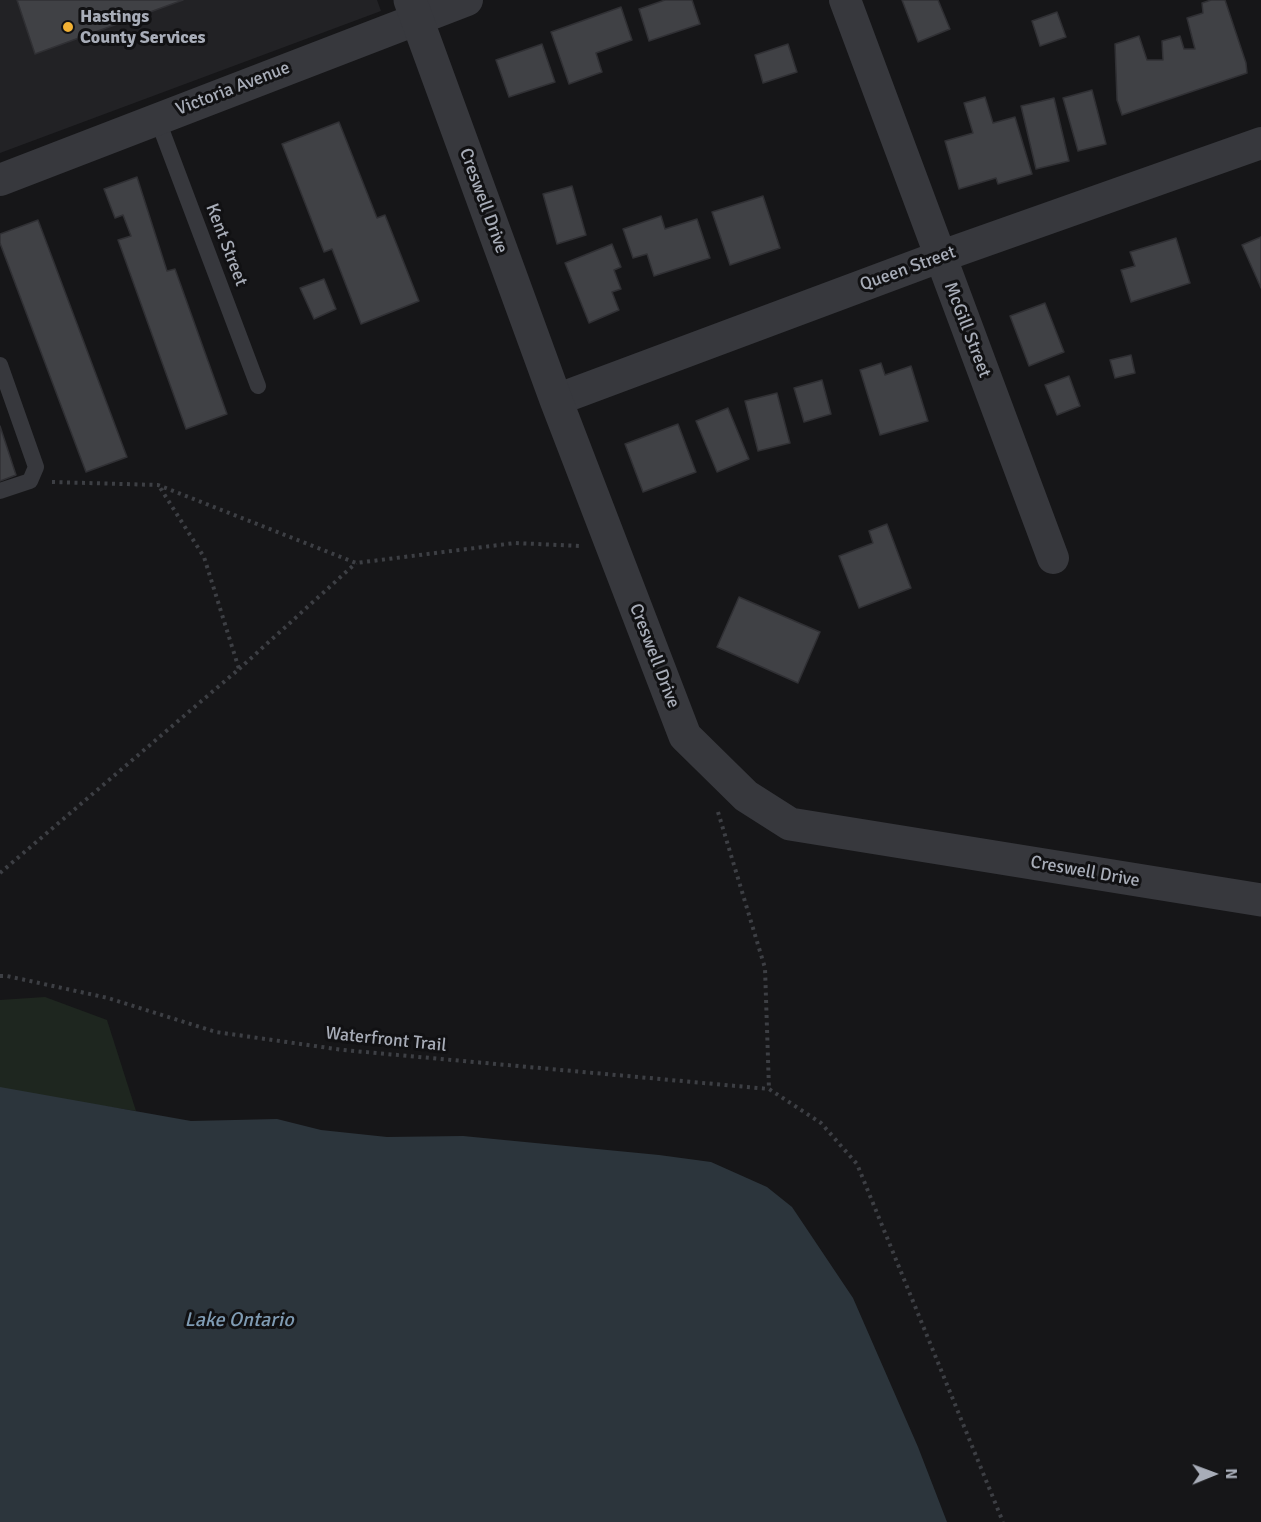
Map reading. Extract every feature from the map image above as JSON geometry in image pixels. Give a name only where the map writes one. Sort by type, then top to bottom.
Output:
[{"type":"street","name":"Victoria Avenue","points":[[0,180],[157,118],[413,10],[467,0]]},
{"type":"street","name":"McGill Street","points":[[845,0],[1053,558]]},
{"type":"street","name":"Creswell Drive","points":[[413,10],[556,400],[685,736],[746,796],[790,824],[1261,900]]},
{"type":"street","name":"Queen Street","points":[[556,400],[939,257],[1261,143]]},
{"type":"lane","name":"Kent Street","points":[[157,118],[258,386]]},
{"type":"lane","points":[[0,365],[36,467],[30,481],[0,491]]},
{"type":"path","points":[[30,481],[158,485],[356,563],[515,543],[586,547]]},
{"type":"path","points":[[158,485],[204,557],[238,669]]},
{"type":"path","points":[[0,873],[238,669],[356,563]]},
{"type":"path","points":[[713,765],[713,797],[740,879],[765,968],[769,1089],[821,1123],[857,1164],[1003,1522]]},
{"type":"path","name":"Waterfront Trail","points":[[0,976],[108,998],[216,1032],[343,1050],[769,1089]]},
{"type":"shaded area","points":[[0,0],[377,0],[381,11],[0,153]]},
{"type":"shaded area","points":[[45,997],[107,1020],[136,1111],[0,1090],[0,1000]]},
{"type":"water","name":"Lake Ontario","points":[[0,1087],[191,1121],[277,1119],[321,1130],[387,1137],[463,1136],[659,1155],[711,1162],[767,1187],[792,1207],[853,1298],[918,1447],[947,1522],[0,1522]]},
{"type":"building","name":"Hastings County Services","points":[[17,0],[183,0],[35,54]]},
{"type":"building","points":[[665,0],[692,0],[700,24],[649,41],[639,9]]},
{"type":"building","points":[[902,0],[938,0],[950,29],[918,42]]},
{"type":"building","points":[[1211,0],[1225,0],[1246,63],[1247,73],[1122,115],[1117,100],[1115,44],[1139,36],[1147,60],[1163,60],[1162,41],[1180,36],[1184,49],[1195,49],[1187,18],[1203,13],[1202,3]]},
{"type":"building","points":[[621,7],[632,40],[596,53],[602,72],[569,84],[551,32]]},
{"type":"building","points":[[1057,12],[1066,37],[1040,46],[1032,21]]},
{"type":"building","points":[[542,44],[555,82],[509,97],[496,60]]},
{"type":"building","points":[[788,44],[797,72],[763,83],[755,55]]},
{"type":"building","points":[[1092,90],[1106,144],[1078,151],[1063,98]]},
{"type":"building","points":[[985,97],[993,123],[1015,117],[1032,174],[998,184],[996,178],[959,189],[945,141],[973,133],[964,103]]},
{"type":"building","points":[[1054,98],[1069,161],[1036,169],[1021,106]]},
{"type":"building","points":[[339,122],[377,218],[385,215],[419,301],[361,324],[332,249],[324,252],[282,144]]},
{"type":"building","points":[[137,177],[167,271],[175,269],[227,414],[186,429],[118,240],[131,236],[123,215],[115,218],[104,189]]},
{"type":"building","points":[[572,186],[586,235],[557,244],[543,194]]},
{"type":"building","points":[[763,196],[780,248],[730,265],[712,212]]},
{"type":"building","points":[[661,216],[665,229],[697,219],[710,258],[654,276],[647,254],[633,258],[623,229]]},
{"type":"building","points":[[38,220],[127,457],[86,472],[0,243],[0,234]]},
{"type":"building","points":[[1261,237],[1261,288],[1242,245]]},
{"type":"building","points":[[1176,238],[1190,283],[1131,302],[1121,270],[1135,266],[1130,252]]},
{"type":"building","points":[[612,244],[621,267],[614,270],[621,289],[612,292],[619,310],[589,323],[565,263]]},
{"type":"building","points":[[324,279],[336,309],[314,319],[300,288]]},
{"type":"building","points":[[1045,303],[1064,352],[1029,366],[1010,316]]},
{"type":"building","points":[[1131,355],[1135,373],[1115,378],[1110,360]]},
{"type":"building","points":[[881,363],[885,375],[911,366],[928,421],[880,435],[860,370]]},
{"type":"building","points":[[1069,376],[1080,406],[1057,415],[1045,385]]},
{"type":"building","points":[[822,380],[831,414],[804,422],[794,388]]},
{"type":"building","points":[[777,393],[790,443],[758,451],[745,401]]},
{"type":"building","points":[[728,408],[749,459],[717,472],[696,421]]},
{"type":"building","points":[[678,424],[696,472],[643,492],[625,444]]},
{"type":"building","points":[[0,426],[16,475],[0,481]]},
{"type":"building","points":[[887,524],[911,588],[859,608],[839,556],[873,543],[869,531]]},
{"type":"building","points":[[739,597],[820,632],[798,683],[717,647]]},
{"type":"place","name":"Hastings County Services","points":[[68,27]]}]
